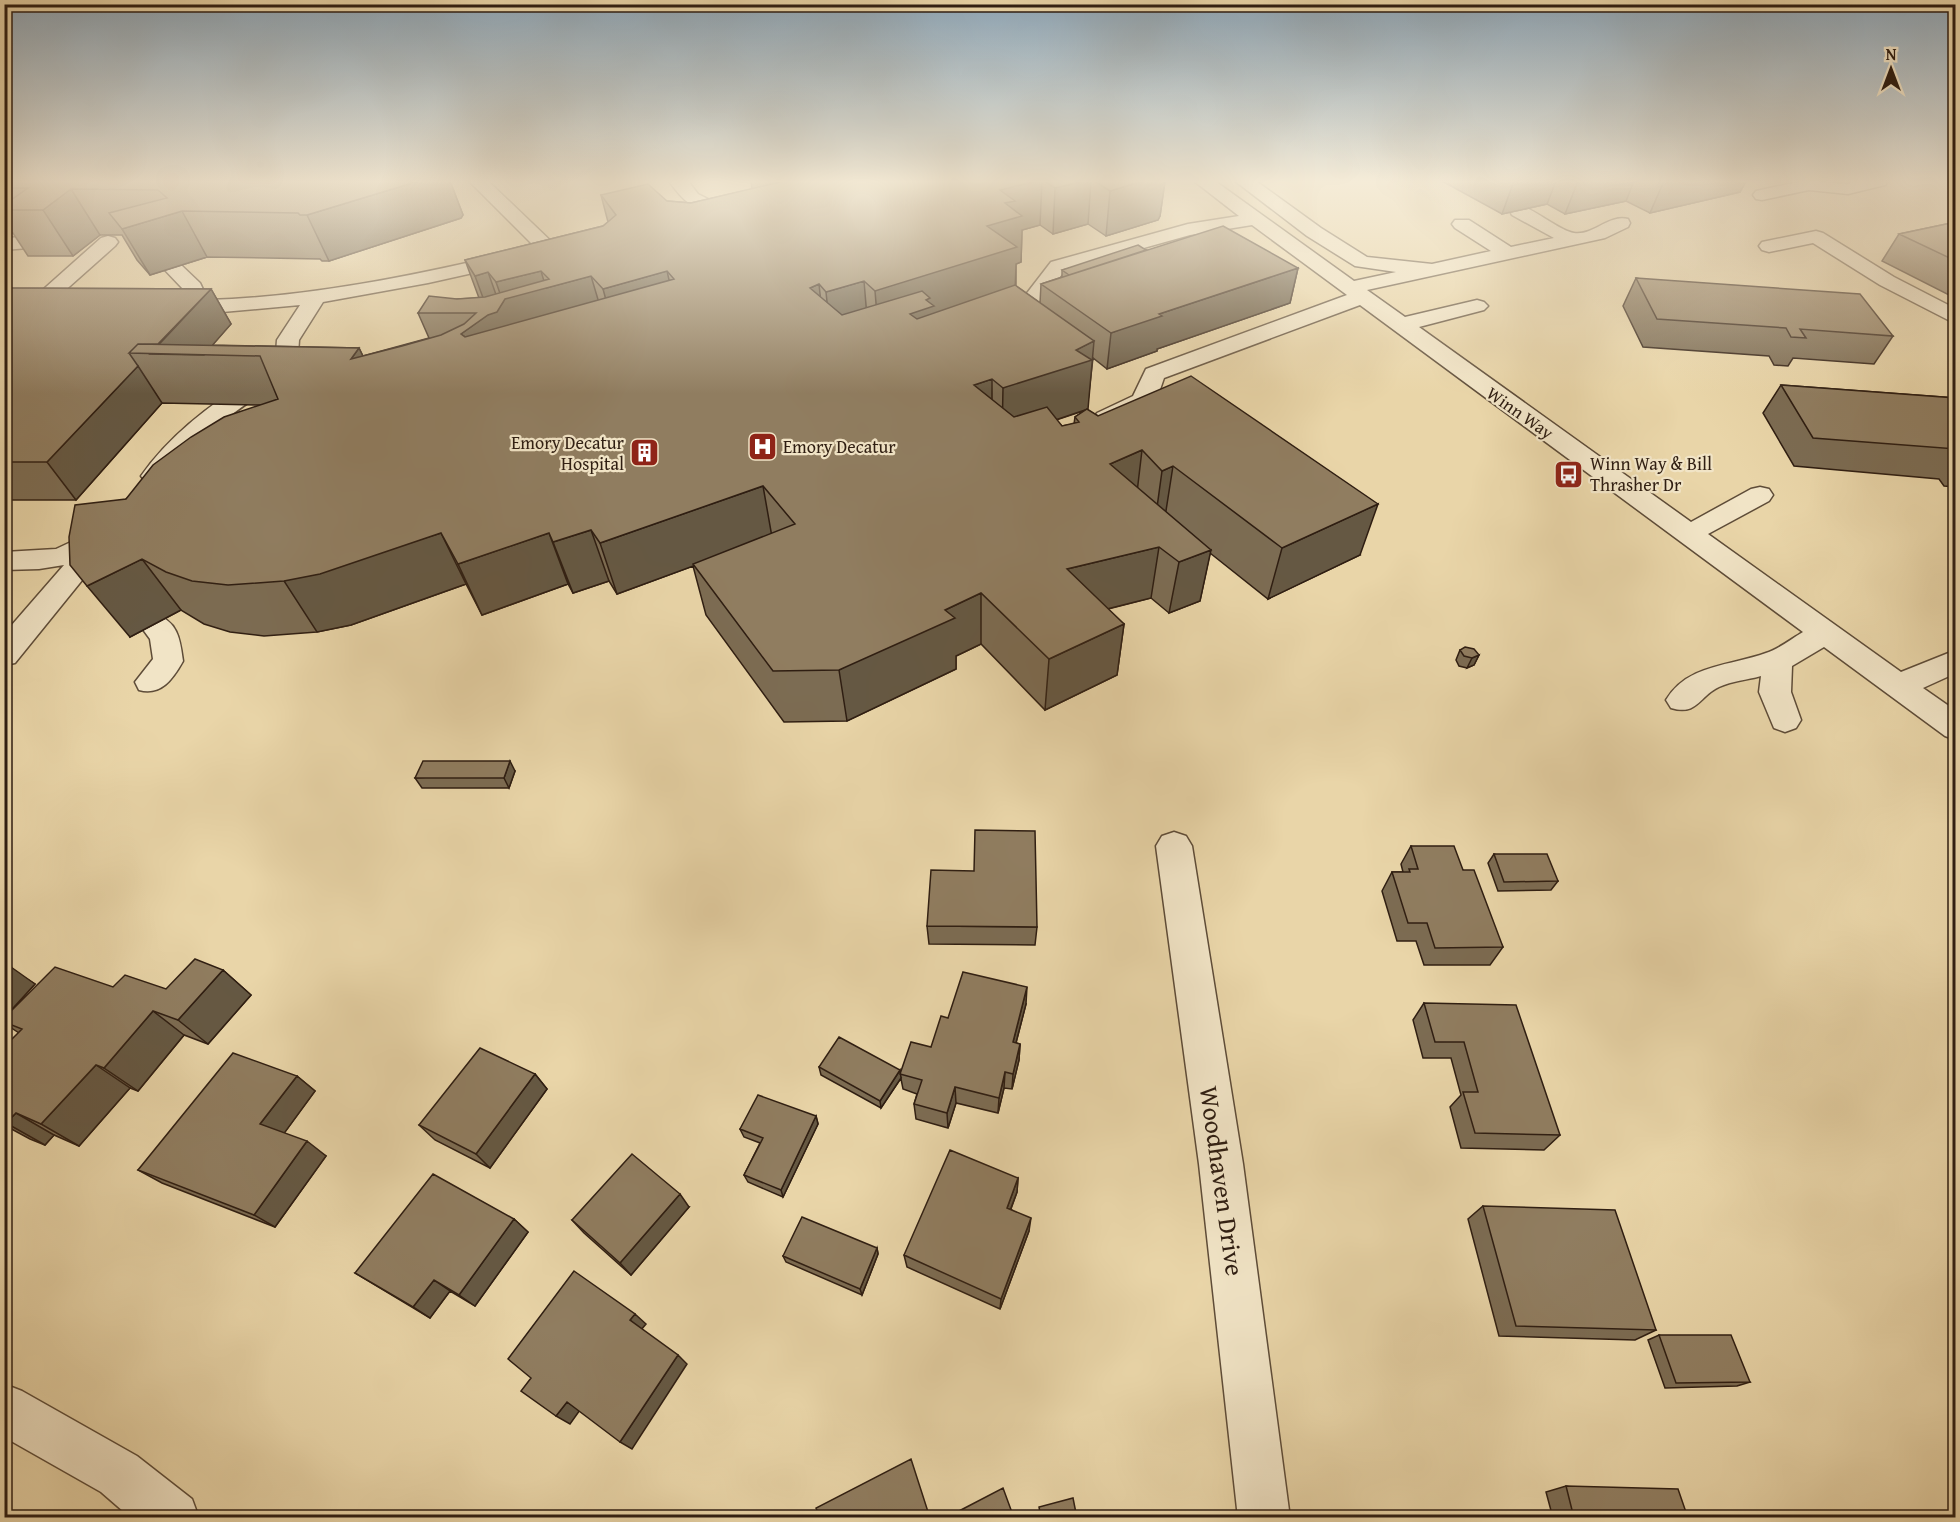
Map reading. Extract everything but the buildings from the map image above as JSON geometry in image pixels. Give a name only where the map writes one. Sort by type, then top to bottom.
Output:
[{"type":"street","points":[[70,308],[25,307],[95,252]]},
{"type":"street","points":[[154,309],[200,308],[315,298],[448,274],[540,252]]},
{"type":"street","points":[[991,328],[1042,306],[1034,297],[1058,266],[1108,252]]},
{"type":"street","name":"Winn Way","points":[[1301,252],[1956,728]]},
{"type":"street","points":[[1346,252],[1362,262],[1432,270]]},
{"type":"street","points":[[1087,427],[1143,400],[1154,374],[1356,293],[1432,270],[1518,252]]},
{"type":"street","points":[[1840,252],[1887,281],[1956,318]]},
{"type":"street","points":[[173,268],[193,287],[200,308]]},
{"type":"street","points":[[141,492],[185,440],[252,388],[286,369],[288,340],[315,298]]},
{"type":"street","points":[[1400,325],[1477,306]]},
{"type":"street","points":[[252,388],[257,420]]},
{"type":"street","points":[[1688,534],[1760,495]]},
{"type":"street","points":[[4,561],[38,562],[66,557],[112,526],[4,655]]},
{"type":"street","points":[[4,578],[36,582],[40,589],[39,613]]},
{"type":"street","points":[[150,682],[168,661],[165,636],[154,624]]},
{"type":"street","points":[[1682,700],[1708,679],[1777,661],[1825,633]]},
{"type":"street","points":[[1777,661],[1775,692],[1785,720]]},
{"type":"street","points":[[1897,686],[1956,661]]},
{"type":"street","name":"Woodhaven Drive","points":[[1174,846],[1221,1164],[1264,1518]]},
{"type":"street","points":[[4,1409],[119,1474],[173,1518]]},
{"type":"place","name":"Emory Decatur","points":[[762,447]]},
{"type":"place","name":"Emory Decatur Hospital","points":[[645,453]]},
{"type":"place","name":"Winn Way & Bill Thrasher Dr","points":[[1569,474]]}]
